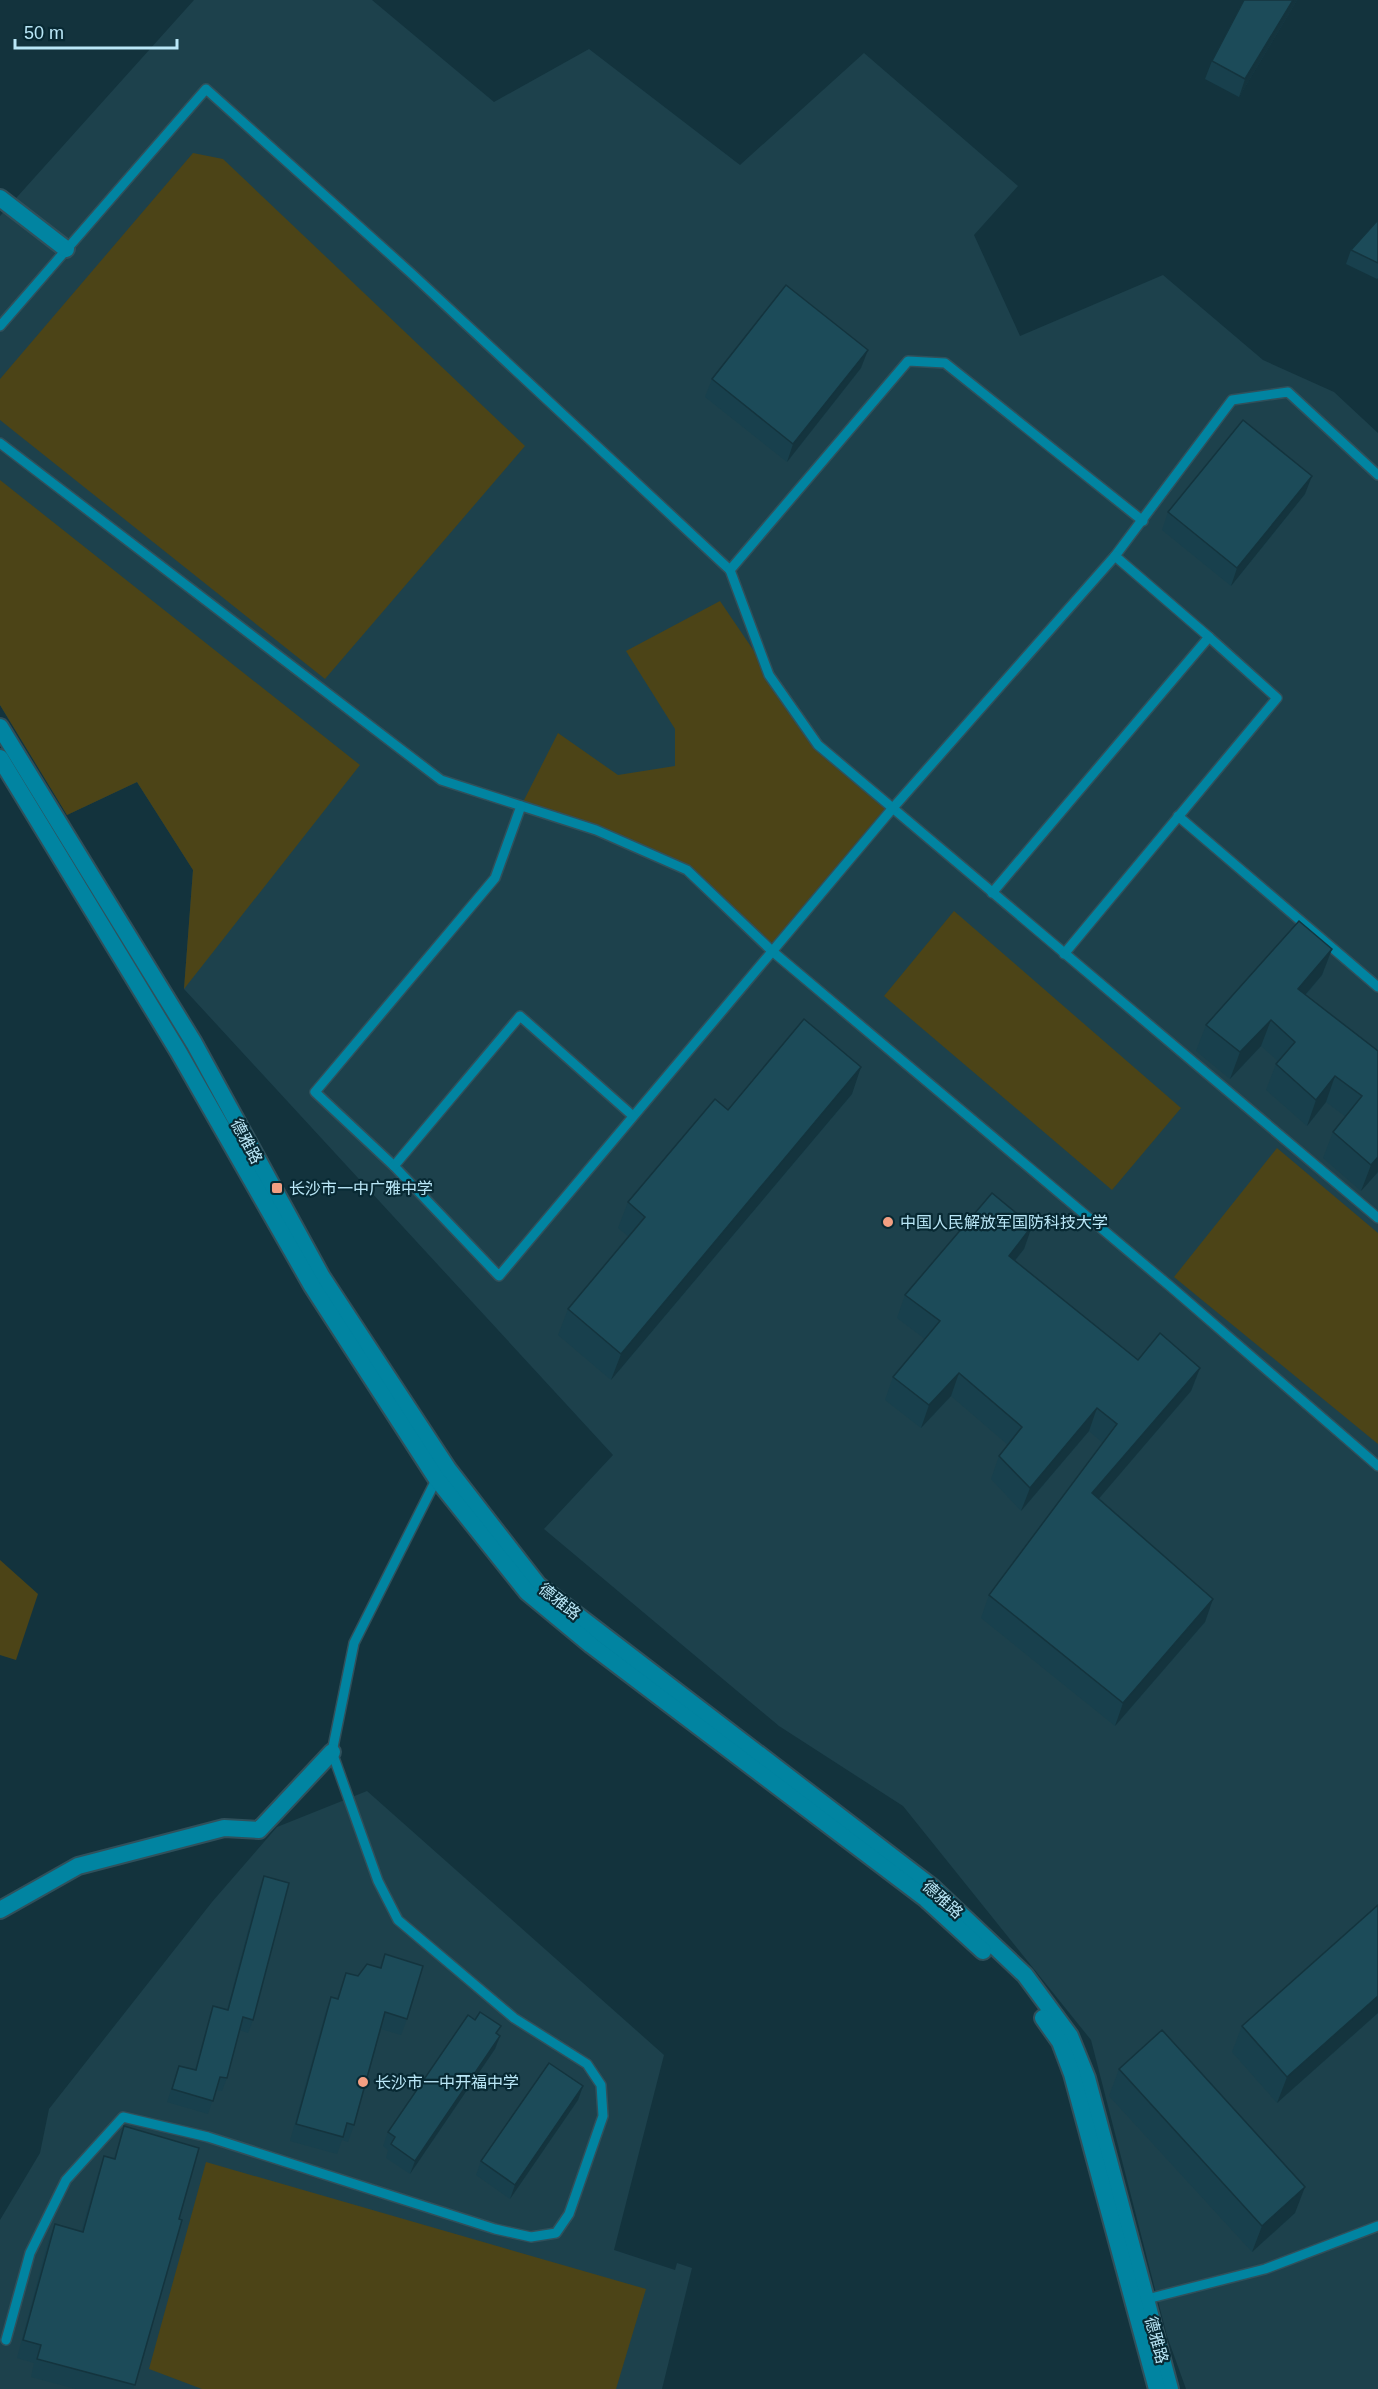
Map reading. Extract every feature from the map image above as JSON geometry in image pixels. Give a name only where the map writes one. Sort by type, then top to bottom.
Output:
[{"type":"street","points":[[0,198],[66,249]]},
{"type":"street","name":"德雅路","points":[[0,727],[194,1043],[322,1277],[442,1473]]},
{"type":"street","name":"德雅路","points":[[0,758],[178,1051],[312,1286],[527,1592],[591,1646],[926,1899],[1021,1986],[1060,2042],[1072,2074],[1140,2300],[1170,2389]]},
{"type":"street","points":[[0,1910],[78,1866],[224,1828],[259,1830],[332,1752]]},
{"type":"street","name":"德雅路","points":[[1140,2300],[1157,2389]]},
{"type":"lane","points":[[0,326],[206,89],[412,274],[730,570],[769,675],[818,745],[1378,1218]]},
{"type":"lane","points":[[730,570],[908,361],[945,363],[1143,521]]},
{"type":"lane","points":[[521,806],[495,878],[315,1092],[394,1166],[499,1276],[892,809],[1115,556],[1232,400],[1288,392],[1378,475]]},
{"type":"lane","points":[[0,444],[441,780],[596,830],[687,870],[772,951],[1162,1279],[1378,1466]]},
{"type":"lane","points":[[1064,954],[1277,698],[1115,556]]},
{"type":"lane","points":[[992,893],[1209,637]]},
{"type":"lane","points":[[1178,816],[1378,987]]},
{"type":"lane","points":[[394,1166],[520,1016],[633,1116]]},
{"type":"lane","points":[[6,2340],[30,2253],[66,2180],[123,2117],[208,2137],[495,2229],[531,2237],[556,2233],[569,2214],[603,2116],[601,2085],[587,2064],[514,2018],[398,1920],[378,1881],[332,1752],[354,1643],[442,1473]]},
{"type":"lane","points":[[1140,2300],[1265,2269],[1378,2226]]},
{"type":"shaded area","name":"中国人民解放军国防科技大学","points":[[194,0],[372,0],[494,102],[589,49],[740,165],[864,53],[1018,186],[974,235],[1020,336],[1163,275],[1263,360],[1334,392],[1378,433],[1378,2389],[1186,2389],[1167,2336],[1091,2040],[903,1806],[779,1726],[544,1529],[613,1455],[184,989],[193,870],[137,782],[67,815],[0,705],[0,216]]},
{"type":"shaded area","points":[[193,153],[223,159],[525,446],[325,679],[0,420],[0,379]]},
{"type":"shaded area","points":[[0,480],[360,765],[184,989],[193,870],[137,782],[67,815],[0,705]]},
{"type":"shaded area","points":[[720,601],[818,745],[892,809],[772,951],[687,870],[521,806],[558,733],[618,775],[675,766],[675,729],[626,651]]},
{"type":"shaded area","points":[[954,911],[1181,1108],[1112,1190],[884,996]]},
{"type":"shaded area","points":[[1277,1148],[1378,1233],[1378,1444],[1174,1277]]},
{"type":"shaded area","points":[[0,1560],[38,1594],[16,1660],[0,1655]]},
{"type":"shaded area","name":"长沙市一中开福中学","points":[[367,1791],[664,2055],[614,2250],[675,2270],[677,2263],[692,2268],[662,2389],[0,2389],[0,2220],[40,2153],[49,2109],[212,1902],[277,1827]]},
{"type":"shaded area","points":[[206,2162],[646,2289],[616,2389],[202,2389],[149,2369]]},
{"type":"building","points":[[1244,0],[1293,0],[1245,79],[1212,61]]},
{"type":"building","points":[[1378,220],[1378,263],[1351,250]]},
{"type":"building","points":[[786,285],[868,350],[793,444],[712,379]]},
{"type":"building","points":[[1243,420],[1312,476],[1237,568],[1168,512]]},
{"type":"building","points":[[1299,921],[1332,949],[1298,989],[1378,1051],[1378,1157],[1371,1165],[1333,1132],[1362,1096],[1335,1076],[1316,1100],[1276,1064],[1295,1042],[1271,1020],[1240,1052],[1206,1025]]},
{"type":"building","points":[[804,1019],[861,1067],[621,1354],[568,1309],[645,1217],[628,1202],[715,1099],[728,1110]]},
{"type":"building","points":[[992,1193],[1032,1226],[1009,1256],[1138,1360],[1160,1333],[1200,1368],[1092,1493],[1213,1599],[1123,1703],[989,1595],[1117,1424],[1097,1408],[1030,1488],[999,1456],[1022,1427],[959,1373],[929,1405],[893,1377],[940,1321],[905,1295]]},
{"type":"building","points":[[264,1876],[289,1883],[253,2020],[243,2017],[227,2078],[220,2077],[213,2101],[172,2089],[179,2066],[196,2070],[213,2006],[228,2010]]},
{"type":"building","points":[[1378,1905],[1378,1996],[1287,2077],[1242,2026]]},
{"type":"building","points":[[385,1954],[423,1966],[407,2019],[385,2012],[354,2125],[347,2123],[343,2137],[296,2124],[331,1997],[338,1999],[346,1973],[358,1976],[367,1964],[381,1968]]},
{"type":"building","points":[[480,2012],[501,2026],[496,2033],[500,2036],[415,2161],[391,2144],[395,2137],[388,2132],[468,2015],[475,2020]]},
{"type":"building","points":[[1162,2030],[1305,2187],[1262,2226],[1119,2069]]},
{"type":"building","points":[[549,2063],[583,2086],[515,2185],[481,2161]]},
{"type":"building","points":[[124,2126],[199,2148],[179,2219],[182,2220],[135,2385],[37,2359],[41,2345],[23,2340],[55,2224],[83,2232],[104,2156],[115,2159]]},
{"type":"place","name":"长沙市一中广雅中学","points":[[277,1188]]},
{"type":"place","name":"中国人民解放军国防科技大学","points":[[888,1222]]},
{"type":"place","name":"长沙市一中开福中学","points":[[363,2082]]}]
